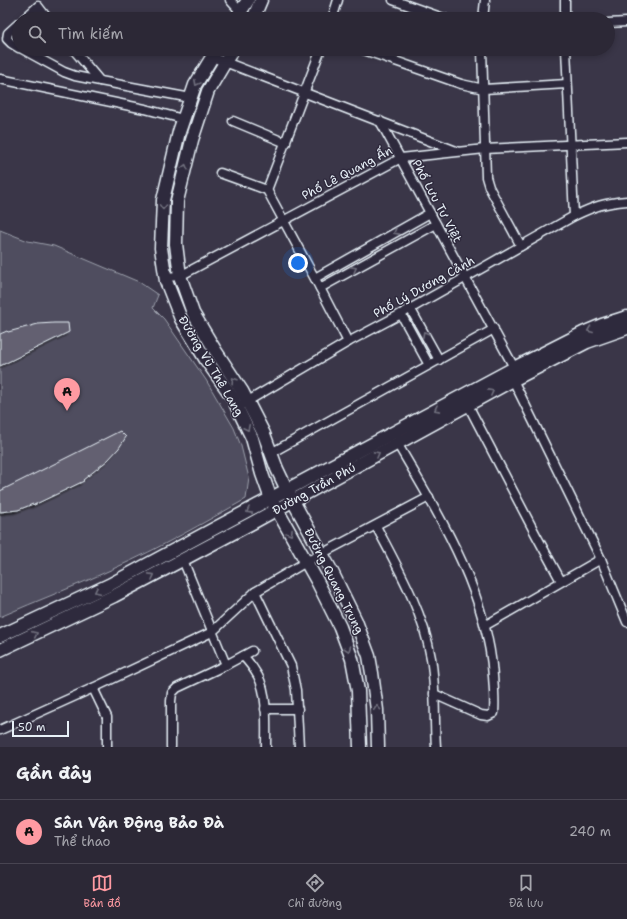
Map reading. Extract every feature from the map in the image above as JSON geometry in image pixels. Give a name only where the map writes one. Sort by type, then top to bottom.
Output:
[{"type":"main road","points":[[244,12],[248,0]]},
{"type":"main road","points":[[256,12],[261,0]]},
{"type":"main road","name":"Đường Vũ Thê Lang","points":[[212,56],[195,85],[179,132],[163,200],[161,248],[165,277],[182,319],[206,360],[233,398],[242,404],[262,474],[274,504]]},
{"type":"main road","name":"Đường Vũ Thê Lang","points":[[229,56],[208,91],[192,140],[177,202],[176,244],[180,276],[193,313],[242,404],[264,434],[290,496]]},
{"type":"main road","name":"Đường Trần Phú","points":[[0,636],[109,585],[397,443],[468,405],[583,333],[627,317]]},
{"type":"main road","name":"Đường Trần Phú","points":[[290,496],[515,375],[587,342],[627,328]]},
{"type":"main road","name":"Đường Quang Trung","points":[[290,496],[322,553],[356,621],[369,656],[375,692],[378,747]]},
{"type":"main road","name":"Đường Trần Phú","points":[[0,650],[114,596],[183,560],[274,504]]},
{"type":"main road","name":"Đường Quang Trung","points":[[274,504],[337,621],[352,659],[358,691],[360,747]]},
{"type":"street","points":[[230,0],[238,12]]},
{"type":"street","points":[[334,12],[338,0]]},
{"type":"street","points":[[393,0],[426,12]]},
{"type":"street","points":[[484,12],[485,0]]},
{"type":"street","points":[[565,0],[565,12]]},
{"type":"street","points":[[32,12],[38,6],[43,12]]},
{"type":"street","points":[[615,23],[627,22]]},
{"type":"street","points":[[12,29],[8,33],[7,39],[12,44]]},
{"type":"street","points":[[35,56],[64,72],[75,76],[191,98]]},
{"type":"street","points":[[79,56],[100,81]]},
{"type":"street","points":[[218,56],[225,62],[459,152]]},
{"type":"street","points":[[267,190],[286,144],[318,56]]},
{"type":"street","points":[[382,56],[461,84],[484,89],[568,84]]},
{"type":"street","points":[[482,56],[486,177],[489,187],[521,246]]},
{"type":"street","points":[[566,56],[574,216]]},
{"type":"street","points":[[0,79],[145,109],[183,119]]},
{"type":"street","points":[[233,121],[286,144]]},
{"type":"street","name":"Phố Lưu Tư Việt","points":[[380,121],[494,329],[601,559],[627,622]]},
{"type":"street","name":"Phố Lê Quang Ấn","points":[[165,277],[180,276],[401,158],[485,150],[627,142]]},
{"type":"street","points":[[220,173],[267,190],[348,342]]},
{"type":"street","name":"Phố Lý Dương Cảnh","points":[[242,404],[348,342],[401,314],[574,216],[592,207],[605,203],[627,201]]},
{"type":"street","points":[[315,278],[430,213]]},
{"type":"street","points":[[320,288],[436,224]]},
{"type":"street","points":[[410,308],[439,360]]},
{"type":"street","points":[[401,314],[429,365]]},
{"type":"street","points":[[271,453],[494,329]]},
{"type":"street","points":[[468,405],[561,581]]},
{"type":"street","points":[[397,443],[429,497],[457,551],[486,625],[492,664],[494,712],[488,716],[481,715],[434,694]]},
{"type":"street","points":[[0,730],[212,632],[255,592],[322,553],[429,497]]},
{"type":"street","points":[[376,526],[404,581],[421,620],[431,659],[436,747]]},
{"type":"street","points":[[486,625],[601,559]]},
{"type":"street","points":[[183,560],[226,665]]},
{"type":"street","points":[[255,592],[291,666],[298,709],[299,747]]},
{"type":"street","points":[[171,747],[172,693],[177,688],[252,651]]},
{"type":"street","points":[[243,656],[259,676],[262,685],[265,709],[266,747]]},
{"type":"street","points":[[93,688],[107,717],[107,747]]},
{"type":"street","points":[[265,709],[298,709]]},
{"type":"shaded area","points":[[0,230],[28,241],[54,246],[139,282],[158,295],[153,308],[164,319],[206,380],[234,428],[241,446],[249,478],[246,499],[214,517],[132,560],[0,617]]},
{"type":"building","points":[[68,323],[69,332],[0,366],[0,334],[38,324]]},
{"type":"building","points":[[120,431],[126,437],[119,448],[108,460],[83,480],[84,481],[34,505],[33,504],[18,510],[0,512],[0,491]]},
{"type":"place","name":"Sân Vận Động Bảo Đà","points":[[67,411]]}]
